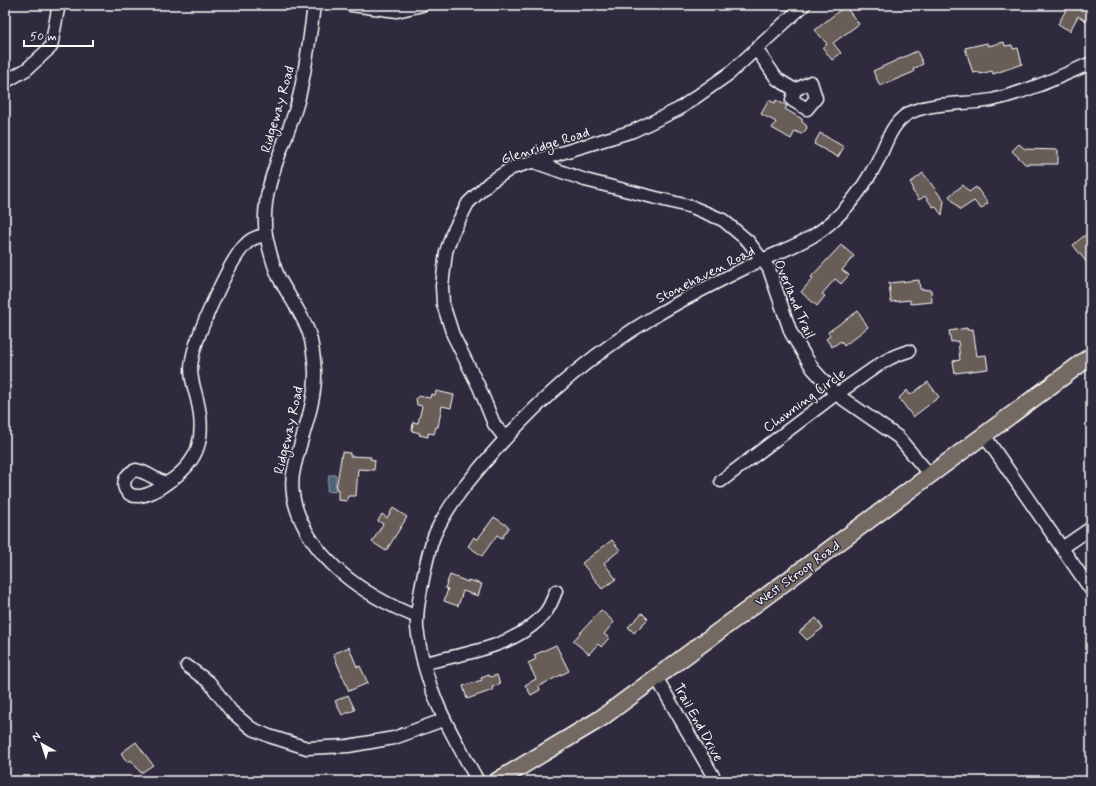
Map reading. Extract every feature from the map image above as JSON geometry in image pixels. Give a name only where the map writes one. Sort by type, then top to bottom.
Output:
[{"type":"main road","name":"West Stroop Road","points":[[497,781],[600,719],[1091,356]]},
{"type":"street","points":[[5,82],[28,69],[52,47],[58,8],[57,5]]},
{"type":"street","name":"Ridgeway Road","points":[[314,5],[298,100],[267,195],[265,207],[266,235],[275,267],[301,316],[313,349],[314,390],[292,481],[295,506],[312,542],[336,569],[353,583],[378,599],[417,617]]},
{"type":"street","points":[[351,5],[397,11],[422,5]]},
{"type":"street","name":"Glenridge Road","points":[[505,438],[494,424],[480,387],[453,335],[447,320],[443,298],[443,269],[452,234],[468,203],[490,182],[504,172],[554,155],[605,141],[656,122],[707,92],[757,50],[804,5]]},
{"type":"street","points":[[757,50],[777,79],[795,90]]},
{"type":"street","name":"Stonehaven Road","points":[[417,617],[426,559],[440,523],[468,482],[505,438],[570,375],[624,336],[696,293],[746,267],[793,247],[816,234],[845,210],[868,179],[896,125],[904,116],[921,109],[995,99],[1056,79],[1091,63]]},
{"type":"street","name":"Overland Trail","points":[[534,162],[585,180],[707,212],[736,230],[748,241],[769,269],[783,313],[800,350],[813,369],[836,394],[898,437],[930,475]]},
{"type":"street","points":[[167,484],[186,469],[197,450],[200,439],[200,413],[191,370],[196,345],[237,255],[248,242],[266,235]]},
{"type":"street","name":"Chowning Circle","points":[[721,481],[836,394],[887,359],[909,351]]},
{"type":"street","points":[[984,435],[1091,590]]},
{"type":"street","points":[[1062,548],[1091,528]]},
{"type":"street","points":[[424,663],[493,645],[527,630],[546,612],[556,591]]},
{"type":"street","points":[[417,617],[424,663],[435,701],[443,720],[478,781]]},
{"type":"street","points":[[187,666],[209,682],[231,711],[251,728],[269,736],[307,748],[348,746],[394,738],[443,720]]},
{"type":"street","name":"Trail End Drive","points":[[656,677],[716,781]]},
{"type":"water","points":[[329,475],[336,475],[335,492],[327,491]]},
{"type":"building","points":[[1069,5],[1091,5],[1091,24],[1078,16],[1070,31],[1058,24]]},
{"type":"building","points":[[845,6],[859,24],[833,43],[841,53],[832,60],[823,48],[827,44],[815,30]]},
{"type":"building","points":[[1004,42],[1005,46],[1012,45],[1013,49],[1018,48],[1022,64],[993,74],[992,71],[980,74],[979,72],[973,73],[965,48],[987,43],[988,46]]},
{"type":"building","points":[[917,51],[923,64],[913,69],[914,72],[880,86],[873,71]]},
{"type":"building","points":[[769,100],[775,103],[776,100],[787,106],[785,109],[802,119],[802,122],[807,128],[804,132],[801,134],[795,131],[791,139],[772,128],[776,122],[761,114]]},
{"type":"building","points":[[820,133],[844,147],[838,157],[814,144]]},
{"type":"building","points":[[1019,144],[1025,149],[1058,150],[1058,164],[1025,164],[1012,151]]},
{"type":"building","points":[[923,173],[944,201],[942,215],[935,206],[933,207],[925,196],[919,200],[912,190],[913,187],[910,183]]},
{"type":"building","points":[[963,185],[969,192],[976,187],[988,203],[981,209],[974,201],[960,210],[949,196]]},
{"type":"building","points":[[1091,233],[1091,268],[1073,245],[1085,235],[1086,237]]},
{"type":"building","points":[[841,245],[854,256],[842,270],[849,275],[841,284],[835,279],[822,294],[825,296],[817,306],[801,292],[813,278],[811,277]]},
{"type":"building","points":[[919,280],[920,289],[931,290],[932,302],[910,304],[910,300],[891,302],[889,283]]},
{"type":"building","points":[[858,311],[868,327],[844,346],[841,341],[832,347],[826,339],[830,336],[828,332]]},
{"type":"building","points":[[967,328],[967,330],[973,329],[977,356],[986,355],[988,369],[955,373],[953,361],[960,360],[958,341],[951,342],[949,331]]},
{"type":"building","points":[[928,382],[939,397],[913,417],[899,398],[907,390],[910,395]]},
{"type":"building","points":[[436,391],[454,395],[451,408],[442,406],[438,427],[436,427],[434,434],[428,433],[428,437],[419,435],[420,433],[412,431],[413,422],[418,423],[422,406],[417,405],[416,398],[419,396],[430,398],[431,394],[435,395]]},
{"type":"building","points":[[342,452],[350,453],[350,456],[371,457],[370,459],[375,460],[374,470],[358,469],[356,496],[348,496],[347,501],[338,500],[338,489],[336,489]]},
{"type":"building","points":[[393,508],[407,517],[386,551],[372,542],[383,524],[378,521],[382,514],[387,518]]},
{"type":"building","points":[[494,517],[509,527],[502,538],[497,535],[482,556],[468,546],[474,537],[477,540]]},
{"type":"building","points":[[612,540],[620,550],[604,563],[616,579],[602,589],[582,563]]},
{"type":"building","points":[[450,575],[468,582],[468,580],[482,584],[478,596],[463,591],[458,606],[444,601],[448,589],[445,588]]},
{"type":"building","points":[[601,610],[614,622],[604,634],[609,638],[601,647],[598,644],[589,654],[573,641]]},
{"type":"building","points":[[642,613],[648,619],[634,633],[628,627]]},
{"type":"building","points":[[816,618],[823,628],[807,640],[799,632]]},
{"type":"building","points":[[556,645],[569,671],[539,686],[540,690],[531,695],[525,685],[536,679],[528,663],[536,659],[534,655]]},
{"type":"building","points":[[349,647],[357,667],[360,666],[368,683],[349,691],[333,654]]},
{"type":"building","points":[[489,675],[490,677],[497,675],[500,684],[492,687],[493,690],[467,699],[463,686],[482,680],[481,678]]},
{"type":"building","points":[[348,695],[355,710],[342,715],[335,701]]},
{"type":"building","points":[[136,742],[153,765],[141,773],[131,760],[127,762],[121,753]]}]
